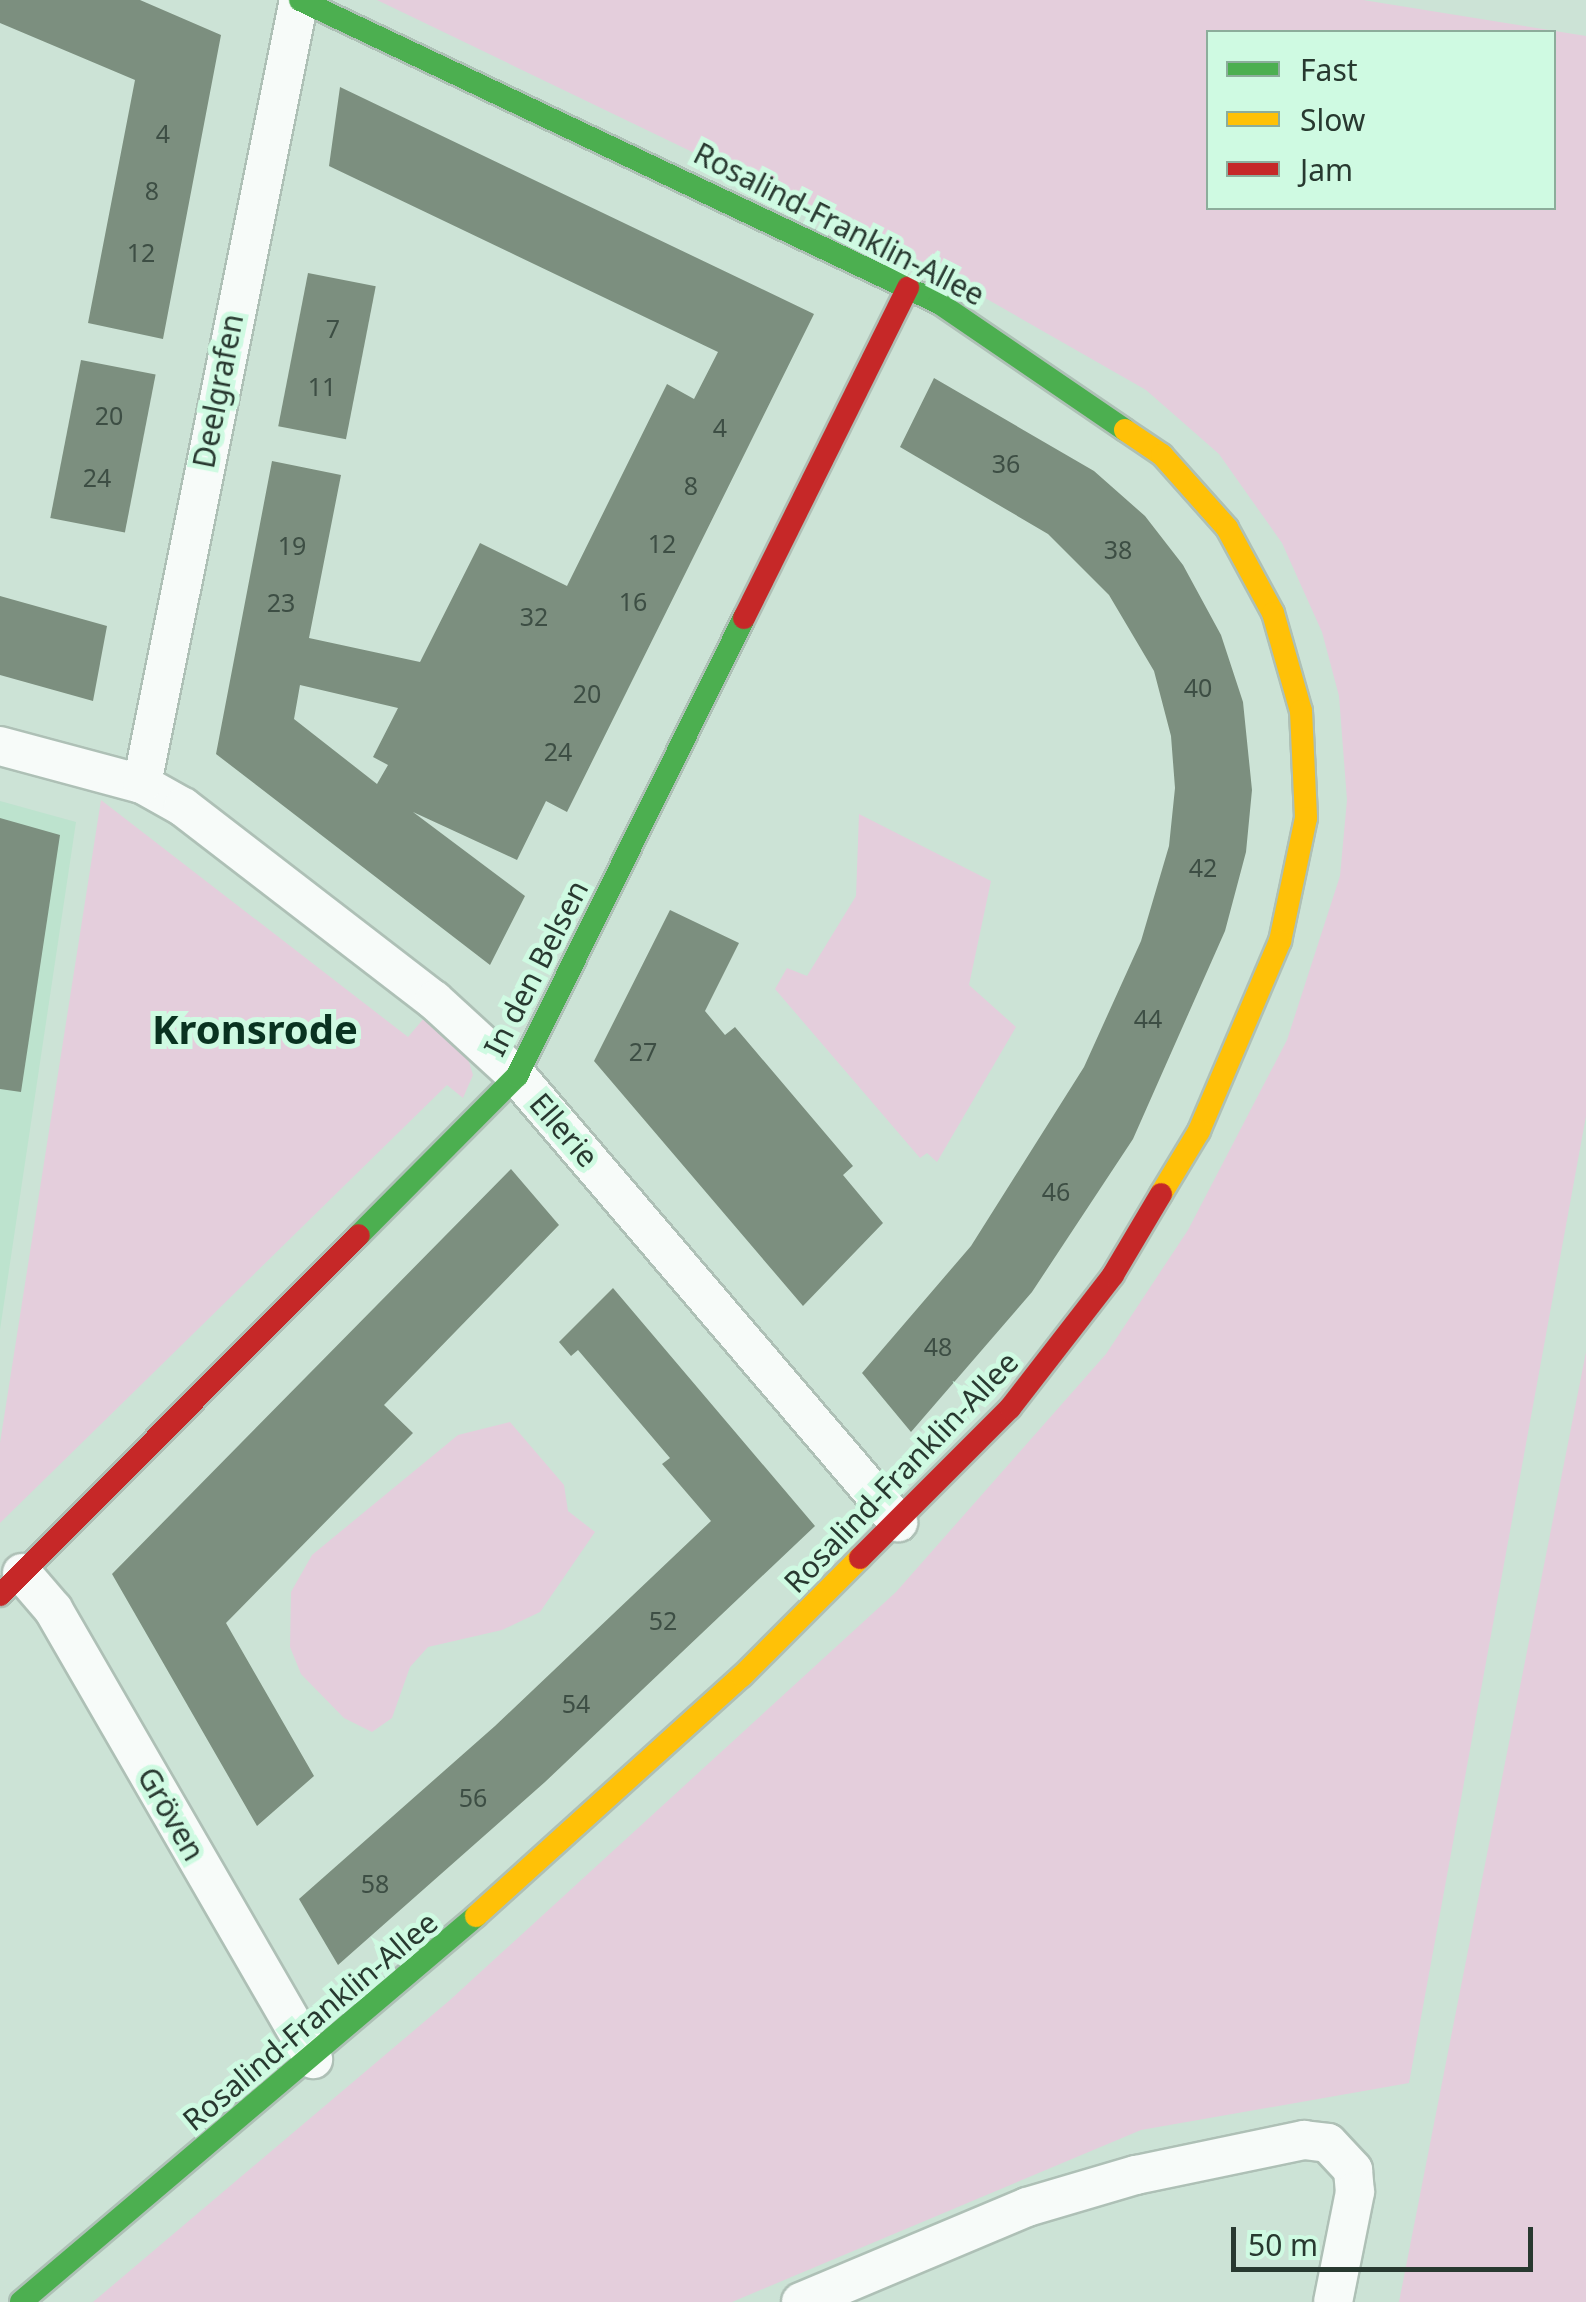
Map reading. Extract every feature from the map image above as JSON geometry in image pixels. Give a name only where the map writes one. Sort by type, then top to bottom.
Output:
[{"type":"street","name":"Rosalind-Franklin-Allee","points":[[21,2302],[313,2059],[645,1766],[898,1522],[1046,1365],[1173,1180],[1224,1080],[1280,941],[1299,872],[1307,764],[1297,693],[1273,614],[1236,542],[1195,486],[1129,428],[908,286],[300,0]]},
{"type":"street","name":"Deelgrafen","points":[[142,784],[300,0]]},
{"type":"street","name":"In den Belsen","points":[[11,1584],[517,1076],[908,286]]},
{"type":"street","name":"Ellerie","points":[[0,746],[142,784],[183,807],[434,1000],[517,1076],[898,1522]]},
{"type":"street","name":"Gröven","points":[[11,1584],[54,1610],[313,2059]]},
{"type":"street","points":[[801,2302],[953,2234],[1081,2190],[1304,2140],[1344,2153],[1355,2192],[1332,2302]]},
{"type":"shaded area","points":[[377,0],[1363,0],[1549,30],[1206,30],[1206,210],[1556,210],[1556,31],[1586,36],[1586,1116],[1409,2083],[1141,2130],[732,2302],[93,2302],[450,2000],[896,1592],[1106,1354],[1188,1230],[1287,1040],[1340,876],[1347,800],[1339,696],[1322,632],[1282,543],[1219,454],[1146,390],[929,266]]},
{"type":"shaded area","points":[[101,800],[408,1037],[425,1017],[466,1052],[473,1075],[463,1098],[447,1085],[0,1523],[0,1443]]},
{"type":"shaded area","points":[[0,801],[76,822],[0,1330]]},
{"type":"shaded area","points":[[859,814],[991,881],[969,985],[1016,1027],[937,1162],[927,1153],[920,1158],[775,989],[787,968],[807,976],[856,896]]},
{"type":"shaded area","points":[[1586,1352],[1586,2302],[1399,2302],[1451,2037]]},
{"type":"shaded area","points":[[510,1422],[564,1485],[568,1511],[595,1532],[540,1612],[502,1630],[428,1647],[410,1667],[392,1718],[372,1732],[344,1718],[301,1674],[290,1647],[291,1592],[312,1555],[458,1435]]},
{"type":"building","points":[[0,0],[140,0],[221,35],[163,339],[88,323],[135,80],[0,23]]},
{"type":"building","points":[[340,87],[814,314],[567,812],[546,801],[517,860],[413,812],[525,896],[490,965],[216,754],[272,461],[341,475],[309,638],[420,662],[480,543],[567,586],[667,384],[694,399],[718,352],[329,166]],"holes":[[[300,685],[398,708],[373,757],[388,765],[377,784],[294,719]]]},
{"type":"building","points":[[308,273],[376,286],[346,439],[278,426]]},
{"type":"building","points":[[81,360],[156,375],[125,533],[50,518]]},
{"type":"building","points":[[934,378],[1094,471],[1145,516],[1183,565],[1221,635],[1243,702],[1252,790],[1246,852],[1225,931],[1133,1139],[1032,1292],[911,1432],[862,1373],[971,1246],[1084,1067],[1141,941],[1169,846],[1175,788],[1171,736],[1154,671],[1109,595],[1048,534],[900,447]]},
{"type":"building","points":[[0,596],[107,626],[93,701],[0,675]]},
{"type":"building","points":[[0,818],[60,835],[21,1092],[0,1089]]},
{"type":"building","points":[[670,910],[739,943],[705,1011],[725,1035],[735,1027],[853,1166],[843,1175],[883,1223],[803,1306],[594,1061]]},
{"type":"building","points":[[511,1169],[559,1225],[384,1405],[413,1433],[226,1623],[314,1776],[257,1826],[112,1574]]},
{"type":"building","points":[[613,1288],[815,1526],[545,1782],[338,1965],[299,1899],[495,1726],[711,1521],[662,1464],[670,1458],[578,1350],[571,1356],[559,1342]]},
{"type":"traffic: fast","points":[[300,0],[939,303],[1125,430]]},
{"type":"traffic: fast","points":[[359,1235],[517,1076],[744,618]]},
{"type":"traffic: fast","points":[[21,2302],[476,1916]]},
{"type":"traffic: slow","points":[[1125,430],[1162,455],[1227,528],[1273,613],[1301,711],[1306,818],[1280,941],[1199,1131],[1161,1194]]},
{"type":"traffic: slow","points":[[476,1916],[742,1676],[860,1558]]},
{"type":"traffic: jam","points":[[744,618],[908,287]]},
{"type":"traffic: jam","points":[[860,1558],[1010,1408],[1113,1275],[1161,1194]]},
{"type":"traffic: jam","points":[[0,1595],[359,1235]]},
{"type":"district","name":"Kronsrode","points":[[255,1029]]}]
